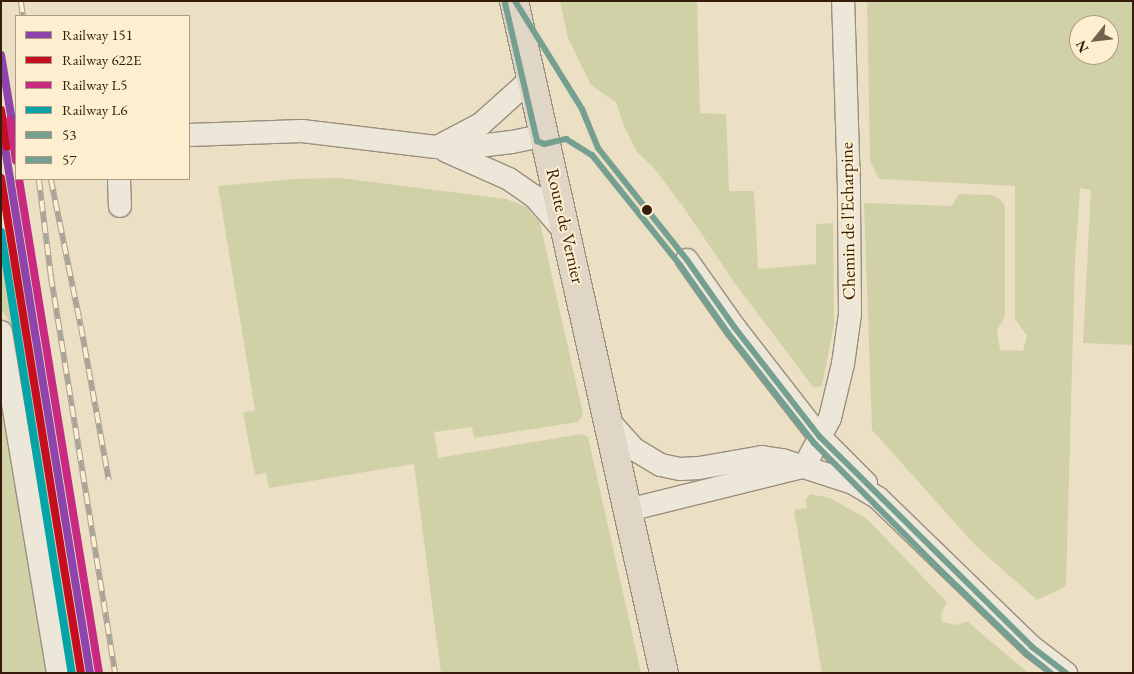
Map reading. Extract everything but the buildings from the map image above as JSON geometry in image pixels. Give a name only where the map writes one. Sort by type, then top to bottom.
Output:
[{"type":"main road","name":"Route de Vernier","points":[[514,1],[664,673]]},
{"type":"street","name":"Chemin de l'Echarpine","points":[[804,467],[830,418],[843,364],[850,314],[849,188],[843,1]]},
{"type":"street","points":[[436,147],[481,124],[532,78]]},
{"type":"street","points":[[190,135],[302,131],[436,147],[470,147],[512,142],[544,135]]},
{"type":"street","points":[[436,147],[509,179],[535,197],[567,234]]},
{"type":"street","points":[[119,180],[120,206]]},
{"type":"street","points":[[688,260],[735,328],[820,437],[839,458],[864,480],[878,498],[1032,647],[1066,673]]},
{"type":"street","points":[[1,332],[58,673]]},
{"type":"street","points":[[608,421],[634,449],[661,465],[680,469],[699,468],[762,457],[782,460],[853,483],[878,498]]},
{"type":"street","points":[[628,510],[804,467]]},
{"type":"green space","points":[[560,1],[697,1],[700,113],[726,114],[729,191],[754,191],[758,269],[816,264],[816,224],[833,223],[834,325],[822,386],[814,388],[736,285],[682,205],[654,168],[637,152],[624,126],[616,102],[591,85],[568,38]]},
{"type":"green space","points":[[867,1],[1133,1],[1133,345],[1083,343],[1091,190],[1080,188],[1075,262],[1066,586],[1037,600],[976,546],[872,430],[864,203],[952,206],[959,194],[992,195],[1000,199],[1005,206],[1005,317],[997,330],[1000,350],[1023,351],[1027,336],[1015,319],[1015,186],[879,179],[870,161]]},
{"type":"green space","points":[[340,178],[506,199],[527,207],[540,223],[583,414],[578,422],[474,438],[472,427],[434,432],[438,458],[582,434],[588,437],[641,673],[441,673],[414,464],[269,488],[266,473],[255,475],[243,413],[255,410],[218,186],[294,179]]},
{"type":"green space","points":[[1,230],[8,262],[20,261],[84,673],[66,673],[8,319],[1,309]]},
{"type":"green space","points":[[1,406],[7,438],[48,673],[1,673]]},
{"type":"green space","points":[[810,494],[830,498],[867,519],[947,602],[941,614],[942,622],[958,625],[967,621],[1028,673],[822,673],[794,510],[807,508],[806,499]]},
{"type":"railway","points":[[21,1],[23,15]]},
{"type":"railway","points":[[39,180],[51,276],[115,673]]},
{"type":"railway","points":[[51,180],[81,326],[109,480]]},
{"type":"rail line","name":"151","points":[[1,55],[15,140]]},
{"type":"rail line","name":"622E","points":[[1,110],[7,147]]},
{"type":"rail line","name":"L5","points":[[10,120],[15,154]]},
{"type":"rail line","name":"151","points":[[1,123],[90,673]]},
{"type":"rail line","name":"622E","points":[[1,178],[81,673]]},
{"type":"rail line","name":"L5","points":[[19,180],[99,672]]},
{"type":"rail line","name":"L6","points":[[1,232],[72,673]]},
{"type":"transit line","name":"53","points":[[515,1],[582,109],[598,148],[687,260],[735,328],[820,437],[1032,647],[1066,673]]},
{"type":"transit line","name":"57","points":[[505,3],[537,141],[544,144],[566,139],[592,155],[680,265],[728,333],[814,443],[937,567],[1026,653],[1051,673]]}]
